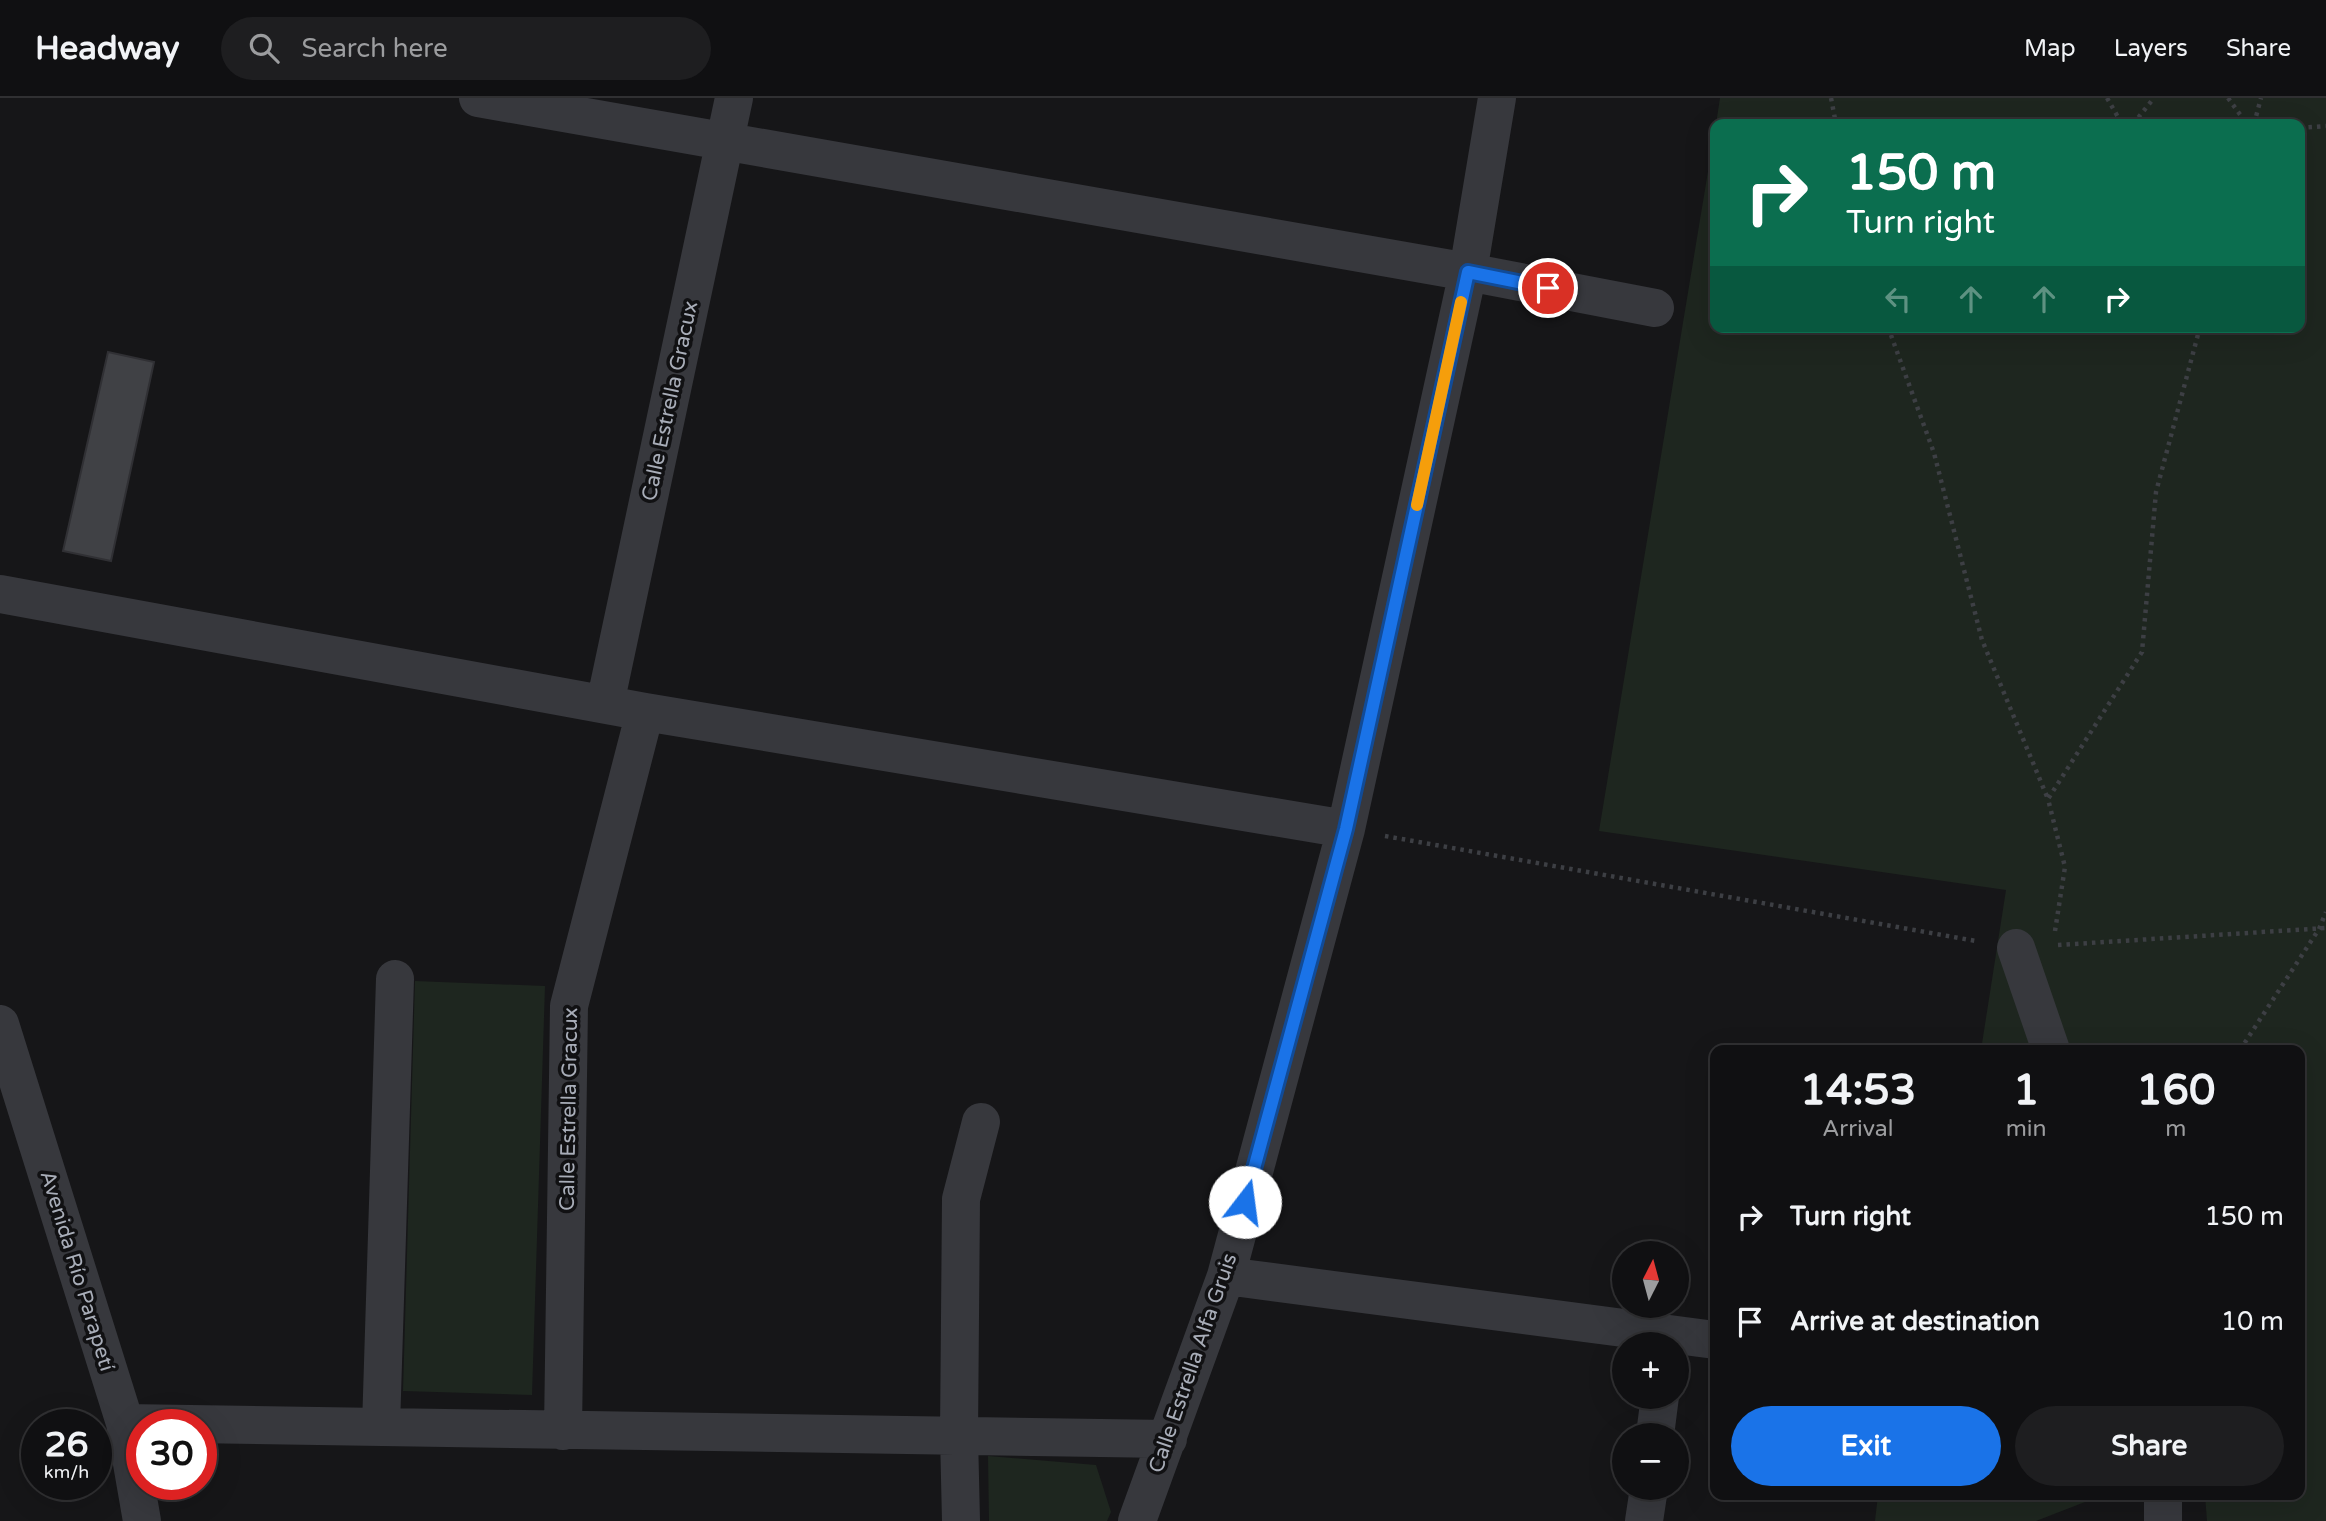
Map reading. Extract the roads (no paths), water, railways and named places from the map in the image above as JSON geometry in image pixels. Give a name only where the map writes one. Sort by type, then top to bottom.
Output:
[{"type":"street","points":[[478,98],[1468,272],[1656,308]]},
{"type":"street","name":"Calle Estrella Gracux","points":[[605,704],[734,98]]},
{"type":"street","name":"Calle Estrella Alfa Gruis","points":[[1137,1521],[1226,1276],[1346,829],[1468,272],[1497,98]]},
{"type":"street","points":[[0,594],[645,712],[1346,829]]},
{"type":"street","name":"Calle Estrella Gracux","points":[[563,1431],[569,1006],[645,712]]},
{"type":"street","points":[[2034,947],[2050,1045]]},
{"type":"street","points":[[382,1427],[395,979]]},
{"type":"street","name":"Avenida Río Parapetí","points":[[0,1024],[125,1423],[142,1521]]},
{"type":"street","points":[[961,1521],[961,1199],[981,1122]]},
{"type":"street","points":[[1226,1276],[1613,1332]]},
{"type":"street","points":[[1689,1340],[1710,1340]]},
{"type":"street","points":[[125,1423],[1168,1439]]},
{"type":"street","points":[[1644,1521],[1647,1500]]}]
